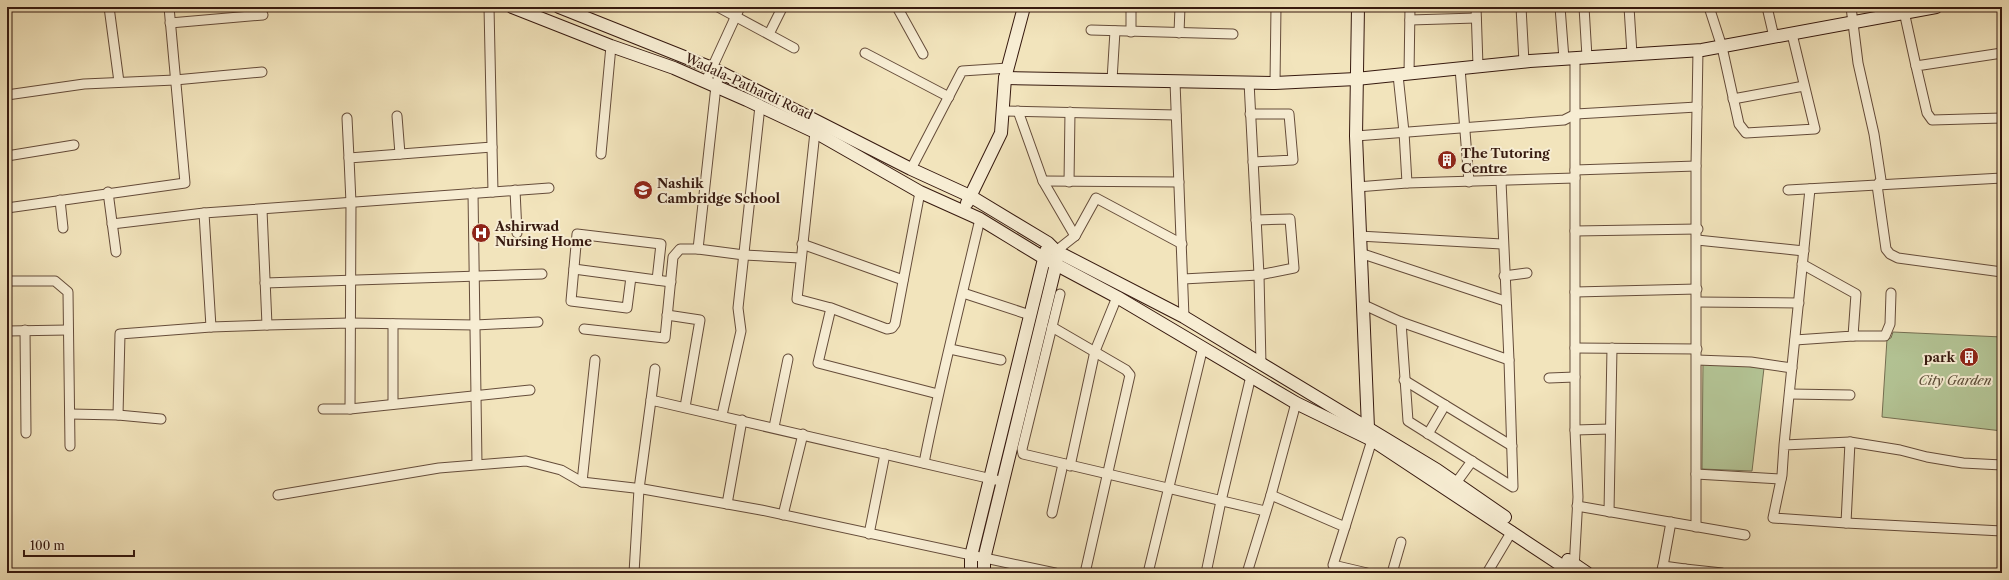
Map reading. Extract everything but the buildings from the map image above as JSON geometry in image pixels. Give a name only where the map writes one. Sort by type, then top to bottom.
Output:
[{"type":"main road","name":"Wadala-Pathardi Road","points":[[512,7],[611,46],[674,68],[815,132],[920,192],[980,219],[1044,258],[1117,297],[1203,346],[1296,403],[1368,435]]},
{"type":"main road","name":"Wadala-Pathardi Road","points":[[559,7],[579,10],[716,70],[911,169],[970,196],[1052,247],[1184,317],[1368,435]]},
{"type":"main road","points":[[964,212],[970,196],[1001,133],[1006,73],[1024,7]]},
{"type":"main road","points":[[1358,7],[1356,79],[1357,187],[1368,435]]},
{"type":"main road","points":[[1006,73],[1112,80],[1175,82],[1276,83],[1356,79],[1524,62],[1698,50],[1853,23],[1904,10],[1936,7]]},
{"type":"main road","points":[[971,573],[971,556],[1044,258],[1052,247]]},
{"type":"main road","points":[[984,573],[984,559],[1056,264],[1052,247]]},
{"type":"main road","points":[[1368,435],[1456,483],[1574,570]]},
{"type":"main road","points":[[1368,435],[1512,531],[1574,570],[1587,573]]},
{"type":"street","points":[[109,7],[119,82]]},
{"type":"street","points":[[7,208],[108,192],[185,183],[169,7]]},
{"type":"street","points":[[489,7],[493,192]]},
{"type":"street","points":[[718,7],[738,11],[770,34],[794,48]]},
{"type":"street","points":[[897,7],[923,54]]},
{"type":"street","points":[[1131,7],[1131,32]]},
{"type":"street","points":[[1179,33],[1180,7]]},
{"type":"street","points":[[1276,7],[1276,83]]},
{"type":"street","points":[[1407,183],[1403,74],[1410,20],[1410,7]]},
{"type":"street","points":[[1476,7],[1478,66]]},
{"type":"street","points":[[1521,7],[1524,62]]},
{"type":"street","points":[[1560,7],[1575,58]]},
{"type":"street","points":[[1574,570],[1577,506],[1575,430],[1575,58],[1584,7]]},
{"type":"street","points":[[1629,7],[1632,54]]},
{"type":"street","points":[[1709,7],[1722,47],[1739,124],[1746,133],[1815,129],[1792,34]]},
{"type":"street","points":[[1767,7],[1774,37]]},
{"type":"street","points":[[1851,7],[1858,63],[1874,134],[1880,180],[1877,184],[1886,249],[1890,254],[1898,258],[2002,272]]},
{"type":"street","points":[[770,34],[782,8]]},
{"type":"street","points":[[1904,10],[1927,113],[1932,120],[2002,118]]},
{"type":"street","points":[[698,249],[711,84],[738,11]]},
{"type":"street","points":[[170,23],[263,15]]},
{"type":"street","points":[[1410,20],[1476,18]]},
{"type":"street","points":[[1092,30],[1232,34]]},
{"type":"street","points":[[1112,80],[1115,31]]},
{"type":"street","points":[[601,154],[611,46]]},
{"type":"street","points":[[1696,527],[1698,229],[1696,166],[1698,50]]},
{"type":"street","points":[[865,53],[948,97]]},
{"type":"street","points":[[1916,66],[2002,55]]},
{"type":"street","points":[[1460,68],[1469,182]]},
{"type":"street","points":[[911,169],[962,71],[1006,73]]},
{"type":"street","points":[[7,95],[84,84],[175,80],[262,72]]},
{"type":"street","points":[[1175,82],[1184,317]]},
{"type":"street","points":[[1249,82],[1259,275],[1261,365]]},
{"type":"street","points":[[1733,99],[1804,86]]},
{"type":"street","points":[[722,415],[741,331],[738,308],[760,106]]},
{"type":"street","points":[[1356,136],[1564,120],[1576,114],[1698,107]]},
{"type":"street","points":[[1003,111],[1176,115]]},
{"type":"street","points":[[1018,111],[1043,181],[1075,236]]},
{"type":"street","points":[[1069,182],[1070,112]]},
{"type":"street","points":[[1250,114],[1289,114],[1293,160],[1253,162]]},
{"type":"street","points":[[397,116],[400,154]]},
{"type":"street","points":[[347,118],[351,203],[350,409]]},
{"type":"street","points":[[815,132],[800,258],[797,299],[831,308],[887,329],[892,328],[895,324],[920,192]]},
{"type":"street","points":[[7,156],[74,145]]},
{"type":"street","points":[[349,158],[492,147]]},
{"type":"street","points":[[1357,187],[1407,183],[1501,181],[1575,174],[1696,166]]},
{"type":"street","points":[[1788,190],[2002,178]]},
{"type":"street","points":[[1043,181],[1179,182]]},
{"type":"street","points":[[1401,322],[1408,421],[1514,487],[1509,360],[1502,244],[1501,181]]},
{"type":"street","points":[[1052,247],[1075,236],[1103,182]]},
{"type":"street","points":[[112,224],[204,213],[549,188]]},
{"type":"street","points":[[1810,189],[1781,479],[1773,518],[2002,530]]},
{"type":"street","points":[[515,190],[517,233]]},
{"type":"street","points":[[108,192],[116,252]]},
{"type":"street","points":[[473,193],[477,464]]},
{"type":"street","points":[[1096,198],[1182,244]]},
{"type":"street","points":[[60,200],[63,228]]},
{"type":"street","points":[[262,210],[266,325]]},
{"type":"street","points":[[204,213],[211,327]]},
{"type":"street","points":[[924,463],[938,394],[980,219]]},
{"type":"street","points":[[1183,279],[1259,275],[1294,268],[1290,219],[1256,220]]},
{"type":"street","points":[[1575,231],[1698,229]]},
{"type":"street","points":[[631,277],[627,308],[571,301],[577,234],[661,244],[657,280]]},
{"type":"street","points":[[1359,236],[1502,244]]},
{"type":"street","points":[[1698,240],[1804,250]]},
{"type":"street","points":[[802,244],[903,280]]},
{"type":"street","points":[[584,329],[665,338],[673,257],[680,249],[698,249],[744,255],[800,258]]},
{"type":"street","points":[[1360,253],[1505,301]]},
{"type":"street","points":[[1802,264],[1856,294],[1853,336]]},
{"type":"street","points":[[574,269],[671,282]]},
{"type":"street","points":[[1504,276],[1527,273]]},
{"type":"street","points":[[265,283],[350,279],[542,274]]},
{"type":"street","points":[[7,281],[55,281],[68,292],[70,446]]},
{"type":"street","points":[[1575,292],[1697,289]]},
{"type":"street","points":[[963,293],[1030,315]]},
{"type":"street","points":[[1795,340],[1853,336],[1885,336],[1890,324],[1891,293]]},
{"type":"street","points":[[1060,294],[1022,452],[1025,455],[1265,511]]},
{"type":"street","points":[[1052,513],[1067,465],[1095,351],[1117,297]]},
{"type":"street","points":[[1697,302],[1798,304]]},
{"type":"street","points":[[1362,304],[1401,322],[1509,360]]},
{"type":"street","points":[[831,308],[818,363],[938,394]]},
{"type":"street","points":[[667,315],[700,320],[685,407]]},
{"type":"street","points":[[118,415],[120,334],[211,327],[266,325],[350,323],[475,325],[538,322]]},
{"type":"street","points":[[393,324],[394,404]]},
{"type":"street","points":[[1052,327],[1095,351],[1130,374],[1085,573]]},
{"type":"street","points":[[25,330],[26,433]]},
{"type":"street","points":[[7,331],[68,330]]},
{"type":"street","points":[[1148,573],[1203,346]]},
{"type":"street","points":[[1575,348],[1697,349]]},
{"type":"street","points":[[1609,512],[1612,348]]},
{"type":"street","points":[[950,349],[1000,360]]},
{"type":"street","points":[[774,427],[788,359]]},
{"type":"street","points":[[582,482],[595,360]]},
{"type":"street","points":[[1697,360],[1751,362],[1792,368]]},
{"type":"street","points":[[634,573],[640,489],[655,369]]},
{"type":"street","points":[[1206,573],[1221,501],[1251,376]]},
{"type":"street","points":[[1549,378],[1575,377]]},
{"type":"street","points":[[1404,380],[1512,446]]},
{"type":"street","points":[[323,409],[350,409],[530,390]]},
{"type":"street","points":[[1790,394],[1850,395]]},
{"type":"street","points":[[651,400],[774,427],[1003,482]]},
{"type":"street","points":[[1247,573],[1271,495],[1296,403]]},
{"type":"street","points":[[1428,434],[1445,405]]},
{"type":"street","points":[[70,414],[118,415],[161,419]]},
{"type":"street","points":[[727,504],[742,420]]},
{"type":"street","points":[[1575,430],[1610,430]]},
{"type":"street","points":[[783,515],[803,434]]},
{"type":"street","points":[[1366,573],[1332,569],[1345,528],[1368,435]]},
{"type":"street","points":[[1784,445],[1850,442],[1883,446],[1963,463],[2002,465]]},
{"type":"street","points":[[1846,523],[1850,442]]},
{"type":"street","points":[[869,534],[885,454]]},
{"type":"street","points":[[278,495],[439,468],[526,461],[562,470],[582,482],[640,489],[727,504],[1055,573]]},
{"type":"street","points":[[1456,483],[1472,461]]},
{"type":"street","points":[[1696,474],[1781,479]]},
{"type":"street","points":[[1271,495],[1345,528]]},
{"type":"street","points":[[1577,506],[1745,536]]},
{"type":"street","points":[[1671,522],[1662,569],[1722,573]]},
{"type":"street","points":[[1487,573],[1512,531]]},
{"type":"street","points":[[1392,573],[1401,542]]},
{"type":"green space","name":"City Garden","points":[[1893,332],[2002,337],[2002,431],[1882,417],[1887,339],[1891,338]]},
{"type":"green space","points":[[1703,362],[1764,368],[1752,471],[1702,469]]},
{"type":"place","name":"The Tutoring Centre","points":[[1447,160]]},
{"type":"place","name":"Nashik Cambridge School","points":[[643,190]]},
{"type":"place","name":"Ashirwad Nursing Home","points":[[481,233]]},
{"type":"place","name":"park","points":[[1969,357]]}]
